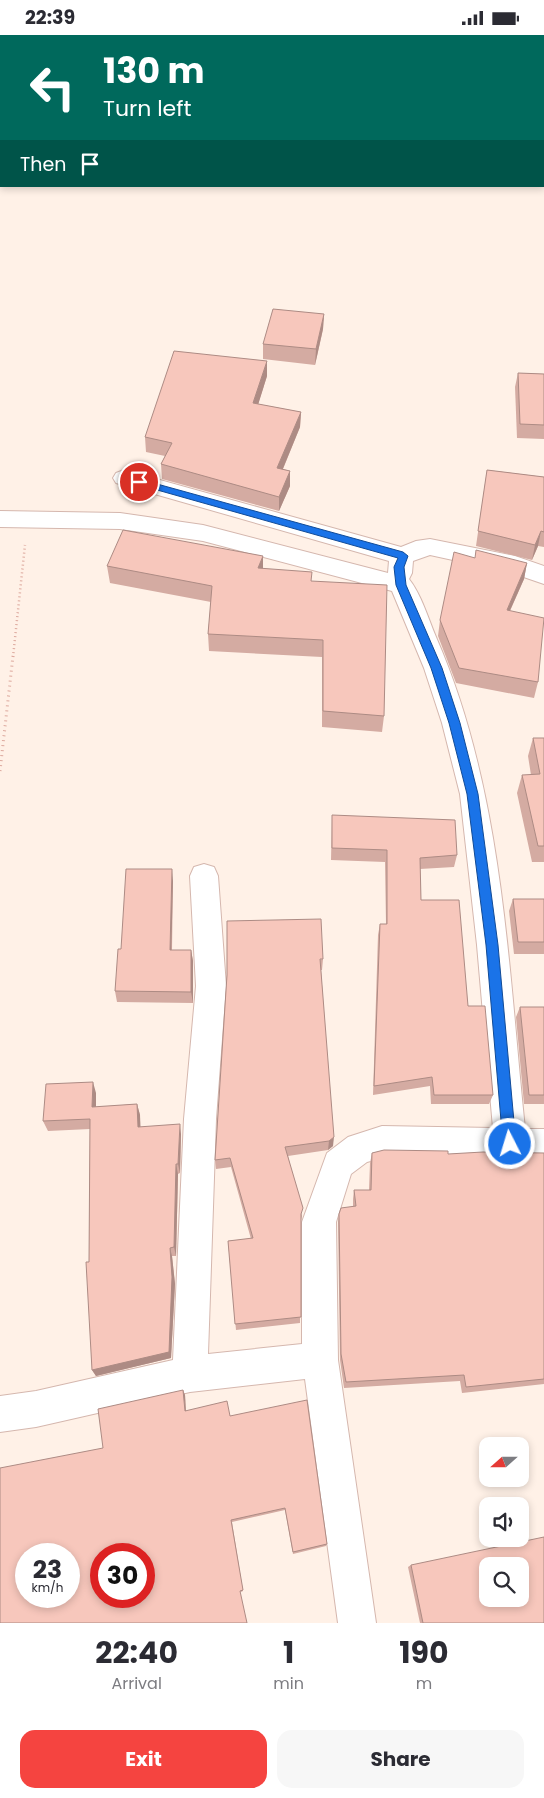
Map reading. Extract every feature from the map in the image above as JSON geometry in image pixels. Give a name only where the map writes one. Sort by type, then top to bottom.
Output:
[{"type":"street","points":[[124,479],[403,556]]},
{"type":"street","points":[[0,519],[120,521],[203,533],[401,585]]},
{"type":"street","points":[[510,1144],[492,945],[472,794],[455,723],[437,668],[401,585],[399,567],[403,556],[416,549],[430,547],[515,565],[544,575]]},
{"type":"street","points":[[190,1374],[200,1119],[211,986],[204,875]]},
{"type":"street","points":[[357,1623],[320,1360],[318,1222],[338,1164],[359,1148],[382,1142],[544,1145]]},
{"type":"street","points":[[0,1414],[36,1409],[190,1374],[320,1360]]},
{"type":"path","points":[[0,771],[28,519]]},
{"type":"building","points":[[273,309],[324,314],[316,349],[263,344]]},
{"type":"building","points":[[174,351],[267,361],[253,403],[301,412],[277,468],[290,471],[279,497],[161,464],[172,443],[145,437]]},
{"type":"building","points":[[518,373],[544,374],[544,425],[520,424]]},
{"type":"building","points":[[487,470],[544,477],[544,532],[541,531],[535,545],[478,531]]},
{"type":"building","points":[[123,530],[263,556],[258,568],[312,572],[311,581],[387,585],[384,716],[323,711],[323,640],[208,634],[212,586],[107,566]]},
{"type":"building","points":[[476,550],[527,563],[507,610],[544,618],[538,682],[459,668],[440,620],[454,552],[475,558]]},
{"type":"building","points":[[533,738],[544,738],[544,846],[538,846],[522,775],[540,774]]},
{"type":"building","points":[[332,815],[455,820],[457,855],[420,858],[421,900],[459,900],[468,1006],[485,1006],[493,1095],[434,1095],[432,1077],[374,1086],[380,924],[387,924],[387,850],[332,848]]},
{"type":"building","points":[[126,869],[172,869],[170,950],[191,950],[191,992],[115,991],[118,949],[121,949]]},
{"type":"building","points":[[513,899],[544,899],[544,942],[518,942]]},
{"type":"building","points":[[321,919],[323,959],[320,959],[334,1137],[329,1141],[285,1147],[303,1208],[301,1214],[301,1317],[235,1324],[228,1241],[253,1238],[230,1158],[215,1160],[227,975],[227,921]]},
{"type":"building","points":[[520,1007],[544,1007],[544,1095],[529,1095]]},
{"type":"building","points":[[93,1082],[92,1107],[137,1104],[138,1127],[180,1124],[178,1164],[176,1164],[174,1247],[170,1248],[172,1277],[169,1352],[92,1370],[86,1262],[89,1262],[90,1119],[43,1121],[46,1084]]},
{"type":"building","points":[[384,1150],[448,1151],[448,1154],[483,1152],[544,1153],[544,1379],[466,1387],[464,1375],[346,1382],[341,1354],[339,1214],[341,1208],[356,1206],[354,1190],[371,1190],[372,1153]]},
{"type":"building","points":[[183,1390],[185,1411],[227,1401],[230,1416],[307,1400],[327,1544],[293,1552],[285,1508],[231,1520],[243,1590],[240,1591],[247,1623],[0,1623],[0,1468],[103,1448],[98,1409]]},
{"type":"building","points":[[544,1537],[544,1623],[423,1623],[411,1565],[496,1547],[529,1547],[529,1540]]},
{"type":"route","points":[[139,482],[403,556],[399,567],[401,585],[437,668],[455,723],[472,794],[492,945],[510,1144]]}]
